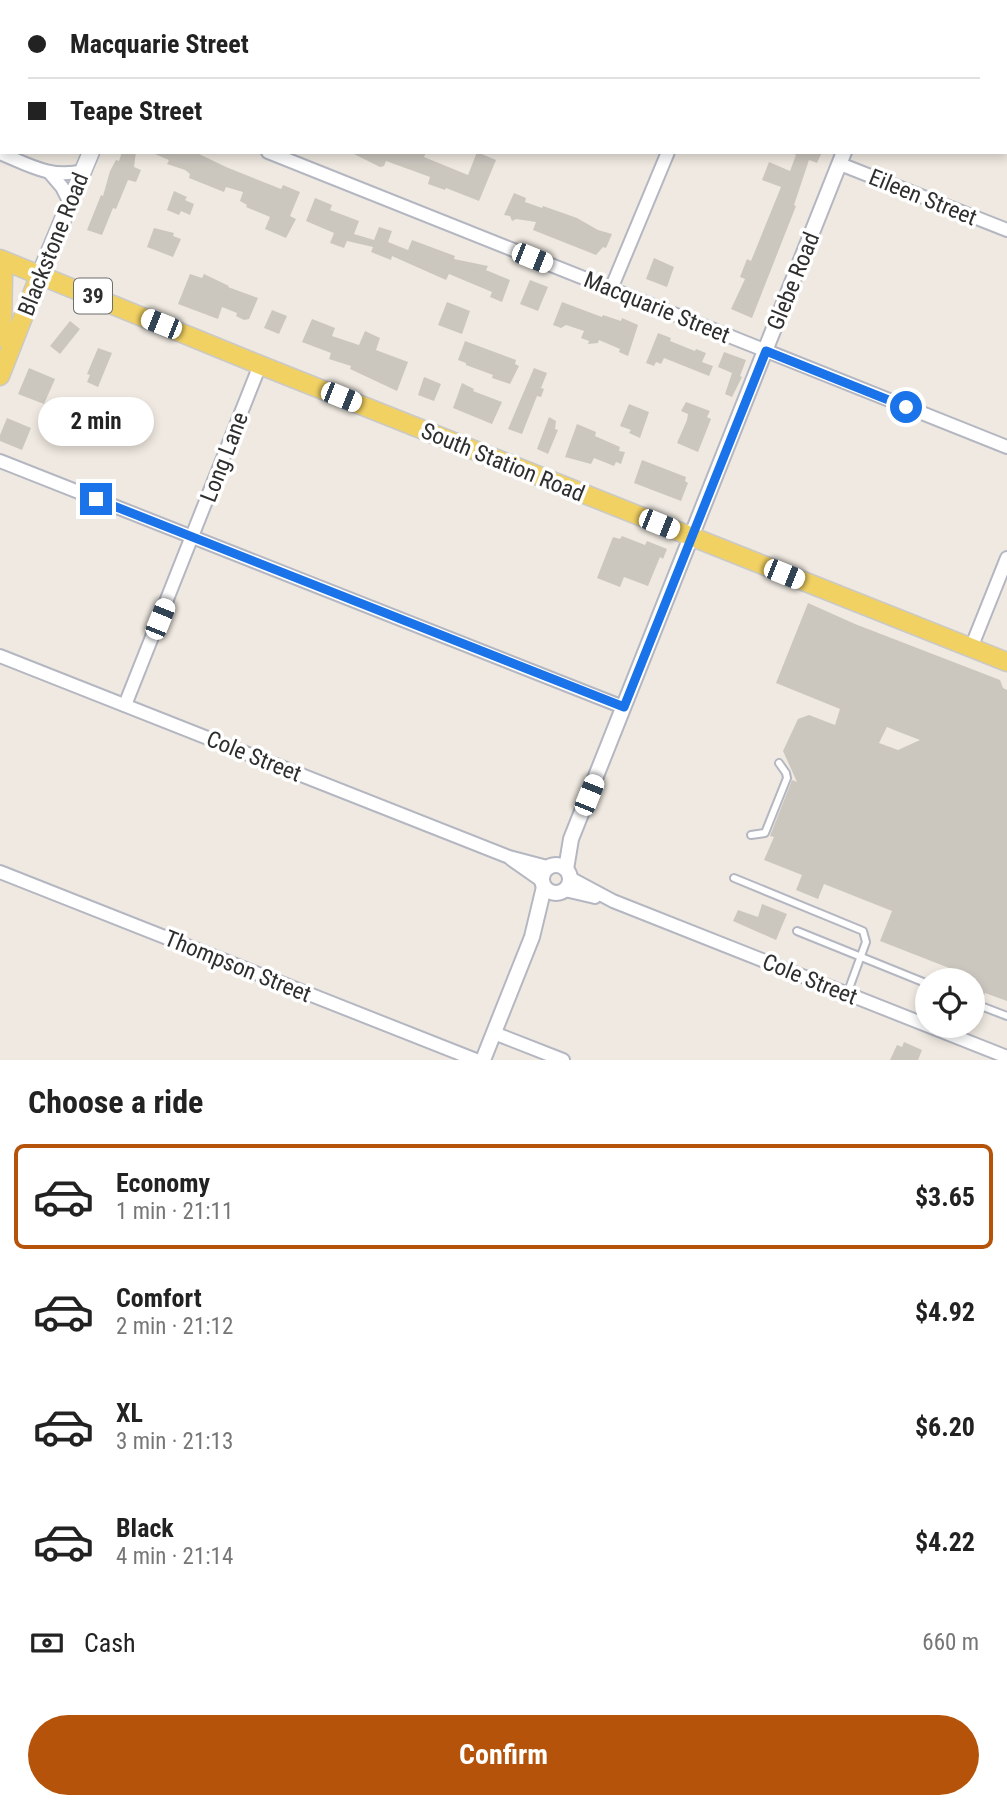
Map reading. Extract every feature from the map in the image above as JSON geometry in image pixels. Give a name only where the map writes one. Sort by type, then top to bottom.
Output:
[{"type":"main road","name":"Blackstone Road","points":[[0,376],[89,154]]},
{"type":"main road","name":"South Station Road","points":[[0,259],[1007,662]]},
{"type":"main road","points":[[0,265],[3,277],[2,330],[11,346]]},
{"type":"street","points":[[2,154],[50,173],[67,175],[83,171]]},
{"type":"street","name":"Macquarie Street","points":[[273,154],[1007,447]]},
{"type":"street","points":[[611,289],[667,154]]},
{"type":"street","name":"Eileen Street","points":[[842,158],[1007,230]]},
{"type":"street","name":"Glebe Road","points":[[483,1060],[842,158]]},
{"type":"street","points":[[50,173],[69,201]]},
{"type":"street","name":"Long Lane","points":[[125,705],[260,365]]},
{"type":"street","points":[[0,461],[624,707]]},
{"type":"street","points":[[971,648],[1007,558]]},
{"type":"street","name":"Cole Street","points":[[0,656],[509,857],[520,867],[613,901],[1007,1058]]},
{"type":"street","name":"Thompson Street","points":[[0,872],[476,1060]]},
{"type":"street","points":[[494,1033],[563,1060]]},
{"type":"lane","points":[[751,835],[765,833],[787,778],[779,763]]},
{"type":"lane","points":[[734,878],[863,931],[866,943],[847,994]]},
{"type":"lane","points":[[797,931],[915,979]]},
{"type":"lane","points":[[985,1008],[1007,1016]]},
{"type":"building","points":[[121,154],[136,154],[134,167],[141,170],[136,182],[128,180],[102,235],[87,230],[101,195],[103,196],[110,171],[116,160],[119,161]]},
{"type":"building","points":[[155,154],[199,154],[281,189],[283,185],[300,192],[290,216],[296,219],[286,238],[265,229],[270,217],[246,207],[247,205],[240,201],[243,192],[226,187],[224,192],[189,178],[190,174],[185,170],[167,164],[169,160]]},
{"type":"building","points":[[354,154],[425,154],[424,157],[468,175],[476,154],[496,160],[479,201],[428,184],[430,177],[386,161],[384,166],[380,167]]},
{"type":"building","points":[[821,154],[817,163],[809,160],[794,205],[796,206],[752,318],[731,309],[745,279],[740,277],[747,259],[751,261],[781,187],[762,180],[769,162],[790,171],[796,155]]},
{"type":"building","points":[[174,191],[194,204],[190,215],[181,211],[179,215],[167,210]]},
{"type":"building","points":[[514,193],[526,198],[525,202],[577,218],[598,230],[612,234],[606,248],[603,247],[596,255],[533,230],[536,222],[516,219],[512,221],[510,216],[504,215]]},
{"type":"building","points":[[315,198],[332,205],[330,210],[359,221],[354,234],[374,240],[379,227],[392,231],[388,242],[408,250],[412,240],[455,256],[454,259],[488,266],[486,270],[510,280],[502,302],[490,297],[492,292],[449,274],[446,280],[392,256],[391,260],[371,252],[373,247],[347,241],[344,248],[330,243],[334,233],[306,221]]},
{"type":"building","points":[[154,228],[174,233],[173,236],[181,239],[173,257],[147,247]]},
{"type":"building","points":[[654,258],[674,267],[667,287],[646,279]]},
{"type":"building","points":[[190,274],[202,278],[204,274],[228,287],[258,298],[249,319],[244,320],[236,316],[237,313],[222,307],[218,319],[178,304]]},
{"type":"building","points":[[530,280],[548,287],[538,311],[520,304]]},
{"type":"building","points":[[447,302],[470,311],[462,334],[438,325]]},
{"type":"building","points":[[562,302],[602,317],[603,315],[621,321],[622,318],[638,325],[628,356],[619,352],[620,349],[599,340],[598,343],[588,344],[589,341],[581,338],[584,331],[566,325],[561,328],[553,325]]},
{"type":"building","points":[[272,310],[287,316],[279,334],[264,328]]},
{"type":"building","points":[[312,319],[335,328],[332,336],[359,345],[365,331],[380,338],[376,350],[408,362],[397,391],[350,369],[351,366],[329,359],[331,353],[302,342]]},
{"type":"building","points":[[70,321],[80,329],[60,354],[50,346]]},
{"type":"building","points":[[658,333],[671,338],[670,341],[706,353],[702,362],[713,366],[709,376],[664,358],[661,364],[656,362],[654,366],[646,363]]},
{"type":"building","points":[[465,341],[516,360],[515,364],[519,366],[510,384],[458,360]]},
{"type":"building","points":[[98,348],[112,353],[98,387],[87,382],[90,375],[87,374]]},
{"type":"building","points":[[724,352],[746,360],[740,376],[742,377],[732,397],[725,394],[732,373],[718,367]]},
{"type":"building","points":[[29,368],[55,379],[44,404],[18,394]]},
{"type":"building","points":[[534,368],[547,373],[541,388],[544,389],[541,397],[537,396],[522,434],[508,429]]},
{"type":"building","points":[[424,377],[441,384],[434,401],[418,395]]},
{"type":"building","points":[[462,383],[474,389],[473,391],[502,402],[492,424],[453,408]]},
{"type":"building","points":[[686,402],[710,411],[707,417],[711,419],[698,452],[677,443],[687,420],[688,414],[681,411]]},
{"type":"building","points":[[629,404],[649,412],[640,438],[629,433],[631,430],[620,426]]},
{"type":"building","points":[[549,417],[556,421],[555,429],[558,430],[548,454],[537,449]]},
{"type":"building","points":[[7,418],[31,428],[22,450],[0,441]]},
{"type":"building","points":[[577,424],[620,447],[619,451],[625,452],[621,464],[616,462],[614,466],[594,458],[591,464],[565,457]]},
{"type":"building","points":[[642,460],[686,477],[685,481],[688,483],[681,501],[634,483]]},
{"type":"building","points":[[622,536],[645,545],[647,541],[667,549],[663,559],[660,557],[648,586],[624,577],[620,587],[597,578],[613,537],[620,539]]},
{"type":"building","points":[[808,603],[1000,680],[1003,688],[1007,690],[1007,1001],[985,993],[985,968],[949,968],[880,941],[892,911],[824,884],[818,899],[796,890],[802,875],[764,860],[774,837],[770,836],[792,780],[797,782],[783,751],[798,719],[809,715],[835,725],[840,709],[776,683]],"holes":[[[887,727],[920,740],[898,750],[879,743]]]},
{"type":"building","points":[[762,904],[787,914],[776,940],[733,921],[738,910],[758,917]]},
{"type":"building","points":[[904,1042],[922,1050],[918,1060],[890,1060],[897,1045],[902,1047]]},
{"type":"route","points":[[96,499],[624,707],[766,351],[906,407]]}]
